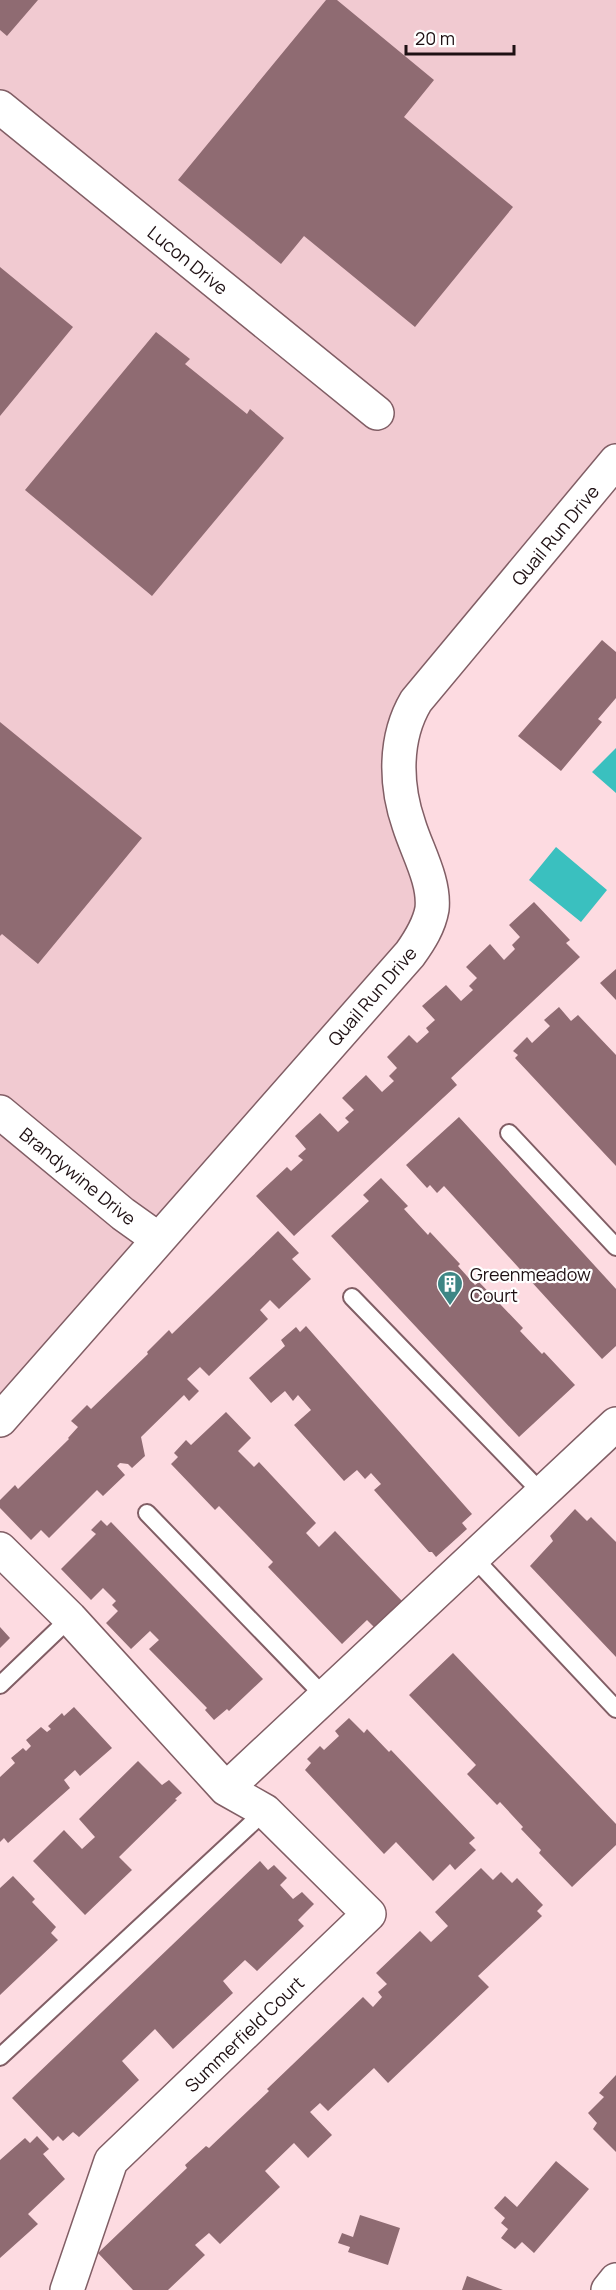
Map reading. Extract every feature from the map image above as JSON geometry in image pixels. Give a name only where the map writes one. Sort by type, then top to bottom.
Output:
[{"type":"street","name":"Lucon Drive","points":[[0,107],[377,413]]},
{"type":"street","name":"Quail Run Drive","points":[[0,1420],[411,954],[424,934],[432,908],[427,870],[409,825],[400,788],[400,743],[406,717],[416,701],[616,461]]},
{"type":"street","name":"Brandywine Drive","points":[[0,1112],[123,1214],[158,1239]]},
{"type":"street","points":[[226,1789],[616,1424]]},
{"type":"street","name":"Summerfield Court","points":[[0,1549],[70,1618],[226,1789],[265,1811],[369,1914],[111,2161],[67,2290]]},
{"type":"street","points":[[608,2290],[616,2280]]},
{"type":"lane","points":[[509,1133],[616,1247]]},
{"type":"lane","points":[[352,1297],[542,1493]]},
{"type":"lane","points":[[147,1512],[325,1697]]},
{"type":"lane","points":[[474,1558],[616,1709]]},
{"type":"lane","points":[[0,1686],[70,1618]]},
{"type":"lane","points":[[0,2057],[265,1811]]},
{"type":"shaded area","points":[[0,0],[616,0],[616,461],[406,717],[432,908],[0,1420]]},
{"type":"water","points":[[616,748],[616,793],[592,772]]},
{"type":"water","points":[[556,847],[607,890],[581,922],[529,880]]},
{"type":"building","points":[[0,0],[38,0],[7,36],[0,30]]},
{"type":"building","points":[[326,0],[337,0],[434,80],[404,117],[513,207],[415,327],[304,236],[281,264],[178,180]]},
{"type":"building","points":[[0,267],[73,327],[0,416]]},
{"type":"building","points":[[156,332],[190,359],[185,364],[247,414],[250,409],[284,438],[152,596],[25,490]]},
{"type":"building","points":[[602,640],[616,652],[616,698],[598,719],[602,722],[561,771],[518,736]]},
{"type":"building","points":[[0,722],[142,838],[38,964],[2,934],[0,936]]},
{"type":"building","points":[[534,902],[570,940],[566,943],[580,957],[451,1078],[457,1085],[294,1236],[256,1196],[287,1167],[291,1171],[303,1160],[298,1156],[306,1149],[295,1136],[320,1113],[338,1132],[349,1122],[345,1118],[354,1110],[342,1098],[366,1075],[382,1092],[394,1081],[389,1076],[397,1068],[387,1057],[409,1035],[417,1043],[429,1032],[426,1028],[435,1020],[422,1006],[446,985],[461,1001],[473,990],[469,986],[477,978],[466,967],[490,944],[504,960],[515,949],[512,945],[520,937],[509,925]]},
{"type":"building","points":[[616,969],[616,1000],[600,983]]},
{"type":"building","points":[[559,1007],[571,1021],[578,1015],[616,1055],[616,1166],[515,1058],[518,1055],[513,1051],[527,1037],[532,1043],[550,1026],[544,1020]]},
{"type":"building","points":[[459,1117],[616,1289],[616,1346],[602,1359],[444,1186],[437,1193],[430,1185],[427,1188],[406,1165]]},
{"type":"building","name":"Greenmeadow Court","points":[[381,1178],[408,1206],[404,1209],[428,1235],[430,1232],[460,1264],[458,1266],[475,1285],[479,1282],[523,1328],[520,1331],[542,1354],[544,1352],[575,1385],[519,1437],[331,1236],[369,1201],[363,1195]]},
{"type":"building","points":[[278,1231],[299,1253],[292,1259],[311,1279],[279,1309],[270,1300],[260,1310],[268,1319],[209,1376],[200,1367],[187,1379],[199,1391],[189,1401],[184,1395],[141,1437],[145,1456],[132,1468],[128,1464],[120,1463],[117,1466],[125,1475],[103,1496],[97,1490],[49,1538],[41,1530],[31,1540],[0,1508],[0,1500],[15,1485],[18,1489],[69,1439],[78,1427],[71,1421],[87,1405],[91,1409],[148,1354],[147,1352],[169,1330],[172,1334]]},
{"type":"building","points":[[306,1326],[472,1514],[462,1523],[467,1529],[436,1557],[374,1490],[381,1484],[371,1473],[365,1479],[357,1470],[344,1481],[294,1425],[311,1410],[298,1395],[293,1401],[285,1391],[271,1403],[249,1378],[285,1346],[281,1340],[296,1327],[300,1332]]},
{"type":"building","points":[[226,1412],[251,1438],[238,1451],[254,1467],[259,1462],[316,1523],[306,1533],[319,1547],[335,1531],[402,1601],[374,1627],[367,1620],[342,1644],[268,1567],[273,1562],[219,1506],[215,1510],[171,1464],[178,1457],[174,1453],[186,1440],[191,1445]]},
{"type":"building","points":[[575,1509],[587,1521],[591,1517],[616,1542],[616,1657],[530,1566],[553,1541],[550,1536]]},
{"type":"building","points":[[101,1520],[107,1526],[111,1522],[263,1679],[229,1711],[227,1709],[214,1720],[205,1710],[207,1708],[149,1649],[159,1640],[150,1631],[131,1649],[106,1623],[118,1611],[112,1605],[116,1601],[103,1588],[91,1600],[61,1569],[96,1534],[91,1530]]},
{"type":"building","points":[[0,1627],[10,1638],[0,1648]]},
{"type":"building","points":[[453,1653],[616,1824],[616,1845],[572,1887],[539,1853],[541,1850],[500,1802],[497,1805],[467,1774],[476,1765],[409,1695]]},
{"type":"building","points":[[74,1707],[112,1748],[80,1776],[75,1770],[64,1780],[70,1788],[8,1843],[4,1838],[0,1842],[0,1777],[15,1763],[11,1758],[23,1748],[26,1751],[31,1746],[26,1740],[41,1727],[47,1732],[51,1729],[48,1726],[62,1713],[64,1716]]},
{"type":"building","points":[[349,1718],[364,1733],[367,1729],[389,1752],[391,1750],[475,1838],[469,1843],[476,1850],[455,1870],[450,1864],[433,1881],[396,1842],[384,1854],[305,1770],[311,1763],[307,1759],[320,1746],[324,1750],[339,1736],[335,1731]]},
{"type":"building","points":[[138,1761],[162,1785],[169,1780],[182,1793],[119,1857],[132,1870],[85,1915],[33,1861],[64,1830],[82,1849],[95,1837],[79,1819]]},
{"type":"building","points":[[260,1861],[268,1870],[274,1865],[287,1878],[280,1885],[293,1899],[302,1892],[314,1904],[298,1920],[304,1926],[257,1971],[245,1960],[223,1981],[233,1993],[173,2049],[155,2029],[122,2061],[139,2080],[79,2137],[73,2132],[63,2141],[58,2136],[53,2141],[12,2098]]},
{"type":"building","points":[[481,1868],[493,1880],[501,1872],[512,1883],[517,1878],[543,1905],[537,1911],[542,1916],[478,1976],[489,1987],[388,2083],[374,2068],[328,2111],[320,2103],[310,2112],[332,2135],[308,2158],[294,2143],[265,2171],[280,2187],[220,2244],[209,2233],[195,2245],[205,2255],[168,2290],[133,2290],[98,2253],[187,2168],[185,2165],[206,2146],[209,2148],[363,1997],[373,2007],[382,1997],[378,1992],[387,1984],[376,1973],[420,1931],[431,1942],[448,1926],[435,1912]]},
{"type":"building","points":[[13,1876],[35,1899],[32,1902],[56,1927],[51,1933],[58,1940],[0,1995],[0,1888]]},
{"type":"building","points":[[616,2075],[616,2152],[593,2129],[597,2123],[588,2113],[604,2097],[599,2093]]},
{"type":"building","points":[[37,2136],[49,2149],[43,2154],[65,2179],[28,2214],[38,2224],[0,2258],[0,2160],[25,2138],[30,2143]]},
{"type":"building","points":[[556,2161],[589,2189],[534,2253],[522,2242],[515,2249],[501,2238],[508,2229],[501,2223],[505,2218],[494,2208],[505,2196],[517,2207]]},
{"type":"building","points":[[360,2215],[400,2228],[388,2265],[348,2252],[350,2247],[338,2243],[342,2233],[353,2237]]},
{"type":"building","points":[[467,2276],[503,2290],[462,2290]]},
{"type":"place","name":"Greenmeadow Court","points":[[450,1307]]}]
